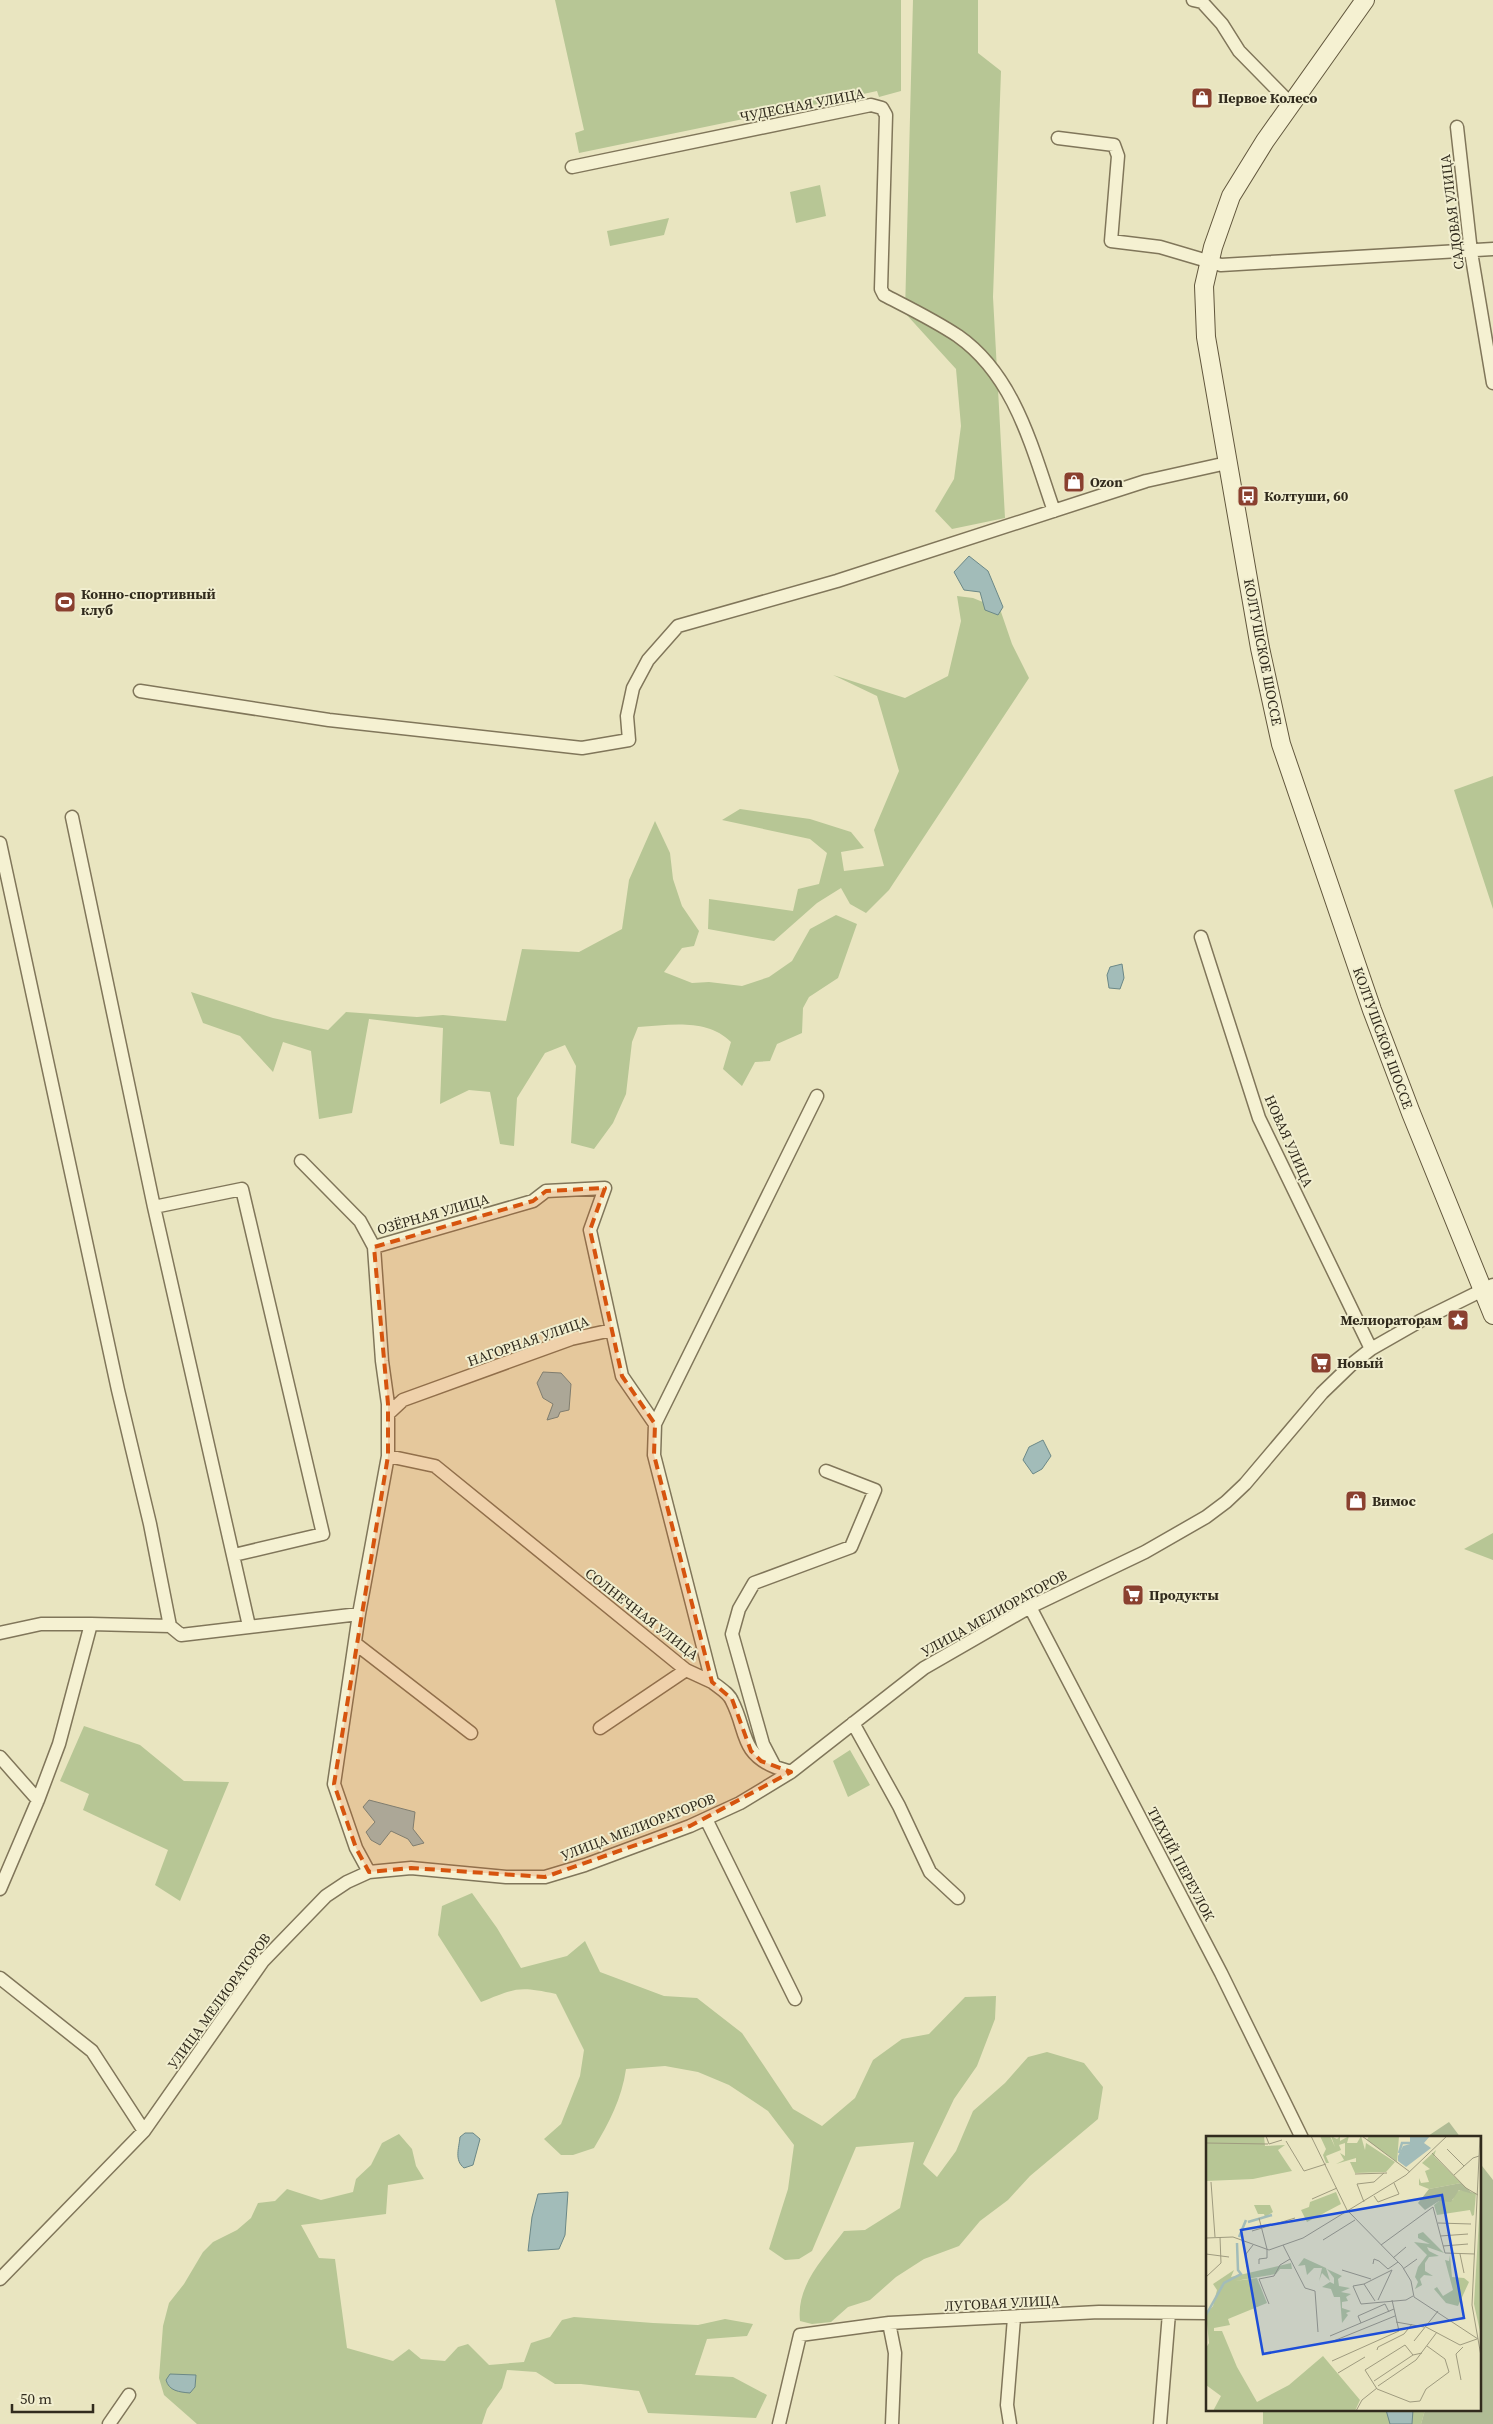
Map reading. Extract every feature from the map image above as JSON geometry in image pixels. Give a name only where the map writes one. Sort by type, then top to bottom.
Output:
[{"type":"main road","name":"КОЛТУШСКОЕ ШОССЕ","points":[[1365,0],[1291,104],[1231,196],[1209,260],[1204,286],[1204,320],[1260,648],[1281,744],[1372,1010],[1411,1113],[1488,1287],[1493,1315]]},
{"type":"street","points":[[1193,0],[1202,2],[1216,17],[1239,51],[1291,104]]},
{"type":"street","name":"ЧУДЕСНАЯ УЛИЦА","points":[[572,168],[870,105],[882,108],[886,115],[880,289],[884,295],[929,318],[958,336],[975,350],[998,377],[1015,405],[1054,511]]},
{"type":"street","name":"САДОВАЯ УЛИЦА","points":[[1457,127],[1471,252],[1493,383]]},
{"type":"street","points":[[1058,138],[1114,145],[1118,156],[1111,241],[1160,247],[1221,265],[1471,252],[1493,249]]},
{"type":"street","points":[[140,691],[329,720],[572,747],[582,748],[629,740],[627,716],[633,688],[648,660],[678,626],[837,581],[1146,481],[1227,463]]},
{"type":"street","points":[[72,817],[154,1207],[249,1626]]},
{"type":"street","points":[[0,844],[118,1390],[150,1524],[170,1626]]},
{"type":"street","name":"НОВАЯ УЛИЦА","points":[[1201,937],[1259,1118],[1371,1349]]},
{"type":"street","points":[[612,1330],[622,1376],[655,1424],[817,1096]]},
{"type":"street","points":[[302,1161],[360,1221],[374,1247]]},
{"type":"street","name":"ОЗЁРНАЯ УЛИЦА","points":[[369,1872],[356,1848],[334,1784],[359,1614],[388,1456],[388,1414],[374,1247],[532,1201],[546,1191],[605,1188],[590,1230],[612,1330]]},
{"type":"street","points":[[154,1207],[242,1189],[323,1534],[234,1555]]},
{"type":"street","name":"УЛИЦА МЕЛИОРАТОРОВ","points":[[0,2278],[144,2131],[225,2014],[280,1941],[326,1896],[347,1882],[369,1872],[412,1868],[506,1877],[545,1877],[585,1865],[706,1819],[766,1788],[791,1772],[924,1668],[1030,1607],[1145,1552],[1206,1517],[1245,1484],[1322,1393],[1352,1364],[1371,1349],[1488,1287]]},
{"type":"street","name":"НАГОРНАЯ УЛИЦА","points":[[388,1414],[403,1400],[572,1339],[612,1330]]},
{"type":"street","name":"СОЛНЕЧНАЯ УЛИЦА","points":[[655,1424],[654,1455],[712,1682]]},
{"type":"street","name":"СОЛНЕЧНАЯ УЛИЦА","points":[[388,1456],[435,1466],[686,1670],[712,1682]]},
{"type":"street","points":[[775,1766],[763,1744],[732,1634],[739,1610],[754,1583],[851,1547],[875,1490],[826,1471]]},
{"type":"street","name":"ТИХИЙ ПЕРЕУЛОК","points":[[1030,1607],[1221,1973],[1301,2136]]},
{"type":"street","points":[[0,1633],[41,1624],[91,1624],[170,1626],[181,1635],[359,1614]]},
{"type":"street","points":[[0,1889],[38,1800],[59,1744],[91,1624]]},
{"type":"street","points":[[356,1644],[471,1733]]},
{"type":"street","points":[[600,1728],[686,1670]]},
{"type":"street","points":[[712,1682],[732,1699],[751,1751],[761,1761],[791,1772]]},
{"type":"street","points":[[853,1723],[899,1806],[930,1872],[958,1898]]},
{"type":"street","points":[[0,1757],[38,1800]]},
{"type":"street","points":[[706,1819],[795,1998]]},
{"type":"street","points":[[0,1978],[92,2051],[144,2131]]},
{"type":"street","name":"ЛУГОВАЯ УЛИЦА","points":[[779,2424],[800,2335],[889,2323],[1014,2318],[1099,2312],[1206,2313]]},
{"type":"street","points":[[1160,2424],[1169,2313]]},
{"type":"street","points":[[1010,2424],[1007,2405],[1014,2318]]},
{"type":"street","points":[[889,2323],[895,2353],[892,2424]]},
{"type":"street","points":[[109,2424],[129,2395]]},
{"type":"highlighted area","points":[[605,1188],[590,1230],[622,1376],[655,1424],[654,1455],[712,1682],[732,1699],[751,1751],[761,1761],[791,1772],[690,1826],[545,1877],[411,1868],[369,1872],[356,1848],[334,1784],[388,1456],[388,1404],[374,1247],[533,1201],[546,1191]]},
{"type":"green space","points":[[555,0],[901,0],[901,91],[879,97],[877,91],[767,115],[766,110],[757,111],[758,116],[579,153],[575,133],[584,130]]},
{"type":"green space","points":[[913,0],[978,0],[978,53],[1001,71],[993,297],[1005,518],[952,529],[935,511],[954,479],[961,426],[956,369],[905,313]]},
{"type":"green space","points":[[820,185],[826,216],[796,223],[790,192]]},
{"type":"green space","points":[[669,218],[664,235],[610,246],[607,231]]},
{"type":"green space","points":[[957,596],[973,598],[1000,609],[1012,644],[1029,678],[889,890],[866,913],[850,904],[841,888],[817,903],[774,941],[708,929],[709,899],[793,911],[798,889],[819,884],[827,853],[810,839],[722,820],[740,809],[810,819],[851,832],[864,848],[841,852],[844,871],[884,866],[874,830],[899,771],[877,696],[833,675],[905,698],[948,676],[961,621]]},
{"type":"green space","points":[[1493,776],[1493,909],[1454,790]]},
{"type":"green space","points":[[655,821],[670,853],[673,879],[682,906],[699,931],[694,946],[682,948],[664,972],[692,983],[709,982],[742,986],[769,977],[792,961],[810,929],[836,915],[857,924],[838,978],[809,997],[803,1008],[802,1033],[777,1044],[770,1061],[755,1062],[742,1086],[723,1069],[731,1042],[721,1034],[711,1029],[688,1025],[638,1027],[632,1042],[626,1094],[613,1123],[594,1149],[571,1143],[576,1066],[565,1045],[545,1053],[517,1098],[514,1146],[500,1144],[490,1092],[469,1090],[440,1104],[443,1028],[369,1019],[352,1113],[319,1119],[311,1051],[283,1042],[273,1072],[240,1036],[203,1023],[191,992],[273,1018],[328,1030],[346,1012],[417,1017],[443,1015],[506,1021],[522,949],[579,952],[622,929],[629,880]]},
{"type":"green space","points":[[1493,1533],[1493,1560],[1464,1549]]},
{"type":"green space","points":[[84,1726],[140,1745],[184,1781],[229,1782],[180,1901],[155,1885],[168,1850],[83,1810],[89,1794],[60,1781]]},
{"type":"green space","points":[[850,1750],[870,1785],[848,1797],[833,1761]]},
{"type":"green space","points":[[472,1893],[497,1928],[521,1968],[567,1956],[585,1941],[600,1972],[664,1996],[697,1998],[742,2033],[793,2109],[822,2126],[855,2098],[873,2060],[902,2039],[929,2034],[965,1997],[996,1996],[995,2019],[977,2066],[954,2099],[923,2164],[937,2177],[956,2151],[973,2111],[1005,2083],[1028,2057],[1047,2052],[1084,2063],[1103,2087],[1098,2119],[1030,2176],[1008,2200],[980,2221],[959,2246],[924,2259],[896,2277],[870,2300],[848,2307],[831,2322],[812,2324],[800,2321],[802,2296],[807,2284],[820,2262],[844,2231],[865,2230],[900,2208],[914,2142],[856,2147],[812,2251],[799,2259],[785,2260],[769,2249],[788,2189],[794,2145],[768,2111],[729,2085],[698,2072],[665,2066],[626,2069],[614,2110],[594,2148],[573,2155],[561,2155],[544,2139],[561,2124],[580,2076],[584,2050],[556,1994],[525,1989],[510,1991],[481,2002],[438,1935],[442,1906]]},
{"type":"green space","points":[[1449,2122],[1460,2136],[1428,2136]]},
{"type":"green space","points":[[399,2134],[412,2149],[416,2166],[424,2179],[388,2185],[386,2214],[301,2225],[319,2258],[335,2259],[347,2348],[393,2361],[409,2349],[421,2359],[445,2361],[458,2347],[468,2344],[489,2365],[524,2362],[531,2343],[550,2337],[562,2320],[574,2317],[698,2325],[725,2319],[753,2324],[747,2336],[707,2339],[695,2375],[733,2377],[767,2395],[756,2418],[648,2413],[639,2391],[581,2384],[555,2384],[536,2372],[507,2370],[502,2388],[487,2409],[482,2424],[197,2424],[164,2395],[159,2378],[163,2326],[169,2303],[184,2284],[203,2252],[213,2242],[237,2230],[251,2218],[258,2203],[275,2201],[287,2189],[321,2200],[353,2192],[356,2179],[371,2165],[382,2143]]},
{"type":"green space","points":[[1480,2163],[1493,2180],[1493,2424],[1421,2424],[1424,2412],[1480,2412]]},
{"type":"green space","points":[[1263,2412],[1424,2412],[1421,2424],[1263,2424]]},
{"type":"water","points":[[969,556],[988,571],[1003,607],[998,615],[985,610],[980,592],[964,590],[954,572]]},
{"type":"water","points":[[1122,964],[1124,978],[1120,989],[1109,988],[1107,975],[1110,967]]},
{"type":"water","points":[[543,1372],[561,1373],[571,1384],[569,1410],[560,1412],[558,1417],[547,1420],[553,1404],[543,1398],[537,1383]]},
{"type":"water","points":[[1043,1440],[1051,1456],[1042,1469],[1033,1474],[1023,1460],[1029,1447]]},
{"type":"water","points":[[369,1800],[415,1812],[413,1829],[424,1843],[413,1846],[408,1839],[391,1831],[380,1845],[371,1840],[366,1832],[375,1822],[363,1807]]},
{"type":"water","points":[[465,2133],[473,2133],[480,2139],[473,2165],[464,2168],[459,2161],[458,2154],[460,2137]]},
{"type":"water","points":[[568,2192],[565,2235],[559,2249],[528,2251],[532,2217],[538,2194]]},
{"type":"water","points":[[170,2374],[196,2375],[195,2387],[190,2393],[169,2387],[166,2380]]},
{"type":"water","points":[[1387,2412],[1413,2412],[1412,2424],[1390,2424]]},
{"type":"place","name":"Первое Колесо","points":[[1202,98]]},
{"type":"place","name":"Ozon","points":[[1074,482]]},
{"type":"place","name":"Колтуши, 60","points":[[1248,496]]},
{"type":"place","name":"Конно-спортивный клуб","points":[[65,602]]},
{"type":"place","name":"Мелиораторам","points":[[1458,1320]]},
{"type":"place","name":"Новый","points":[[1321,1363]]},
{"type":"place","name":"Вимос","points":[[1356,1501]]},
{"type":"place","name":"Продукты","points":[[1133,1595]]}]
